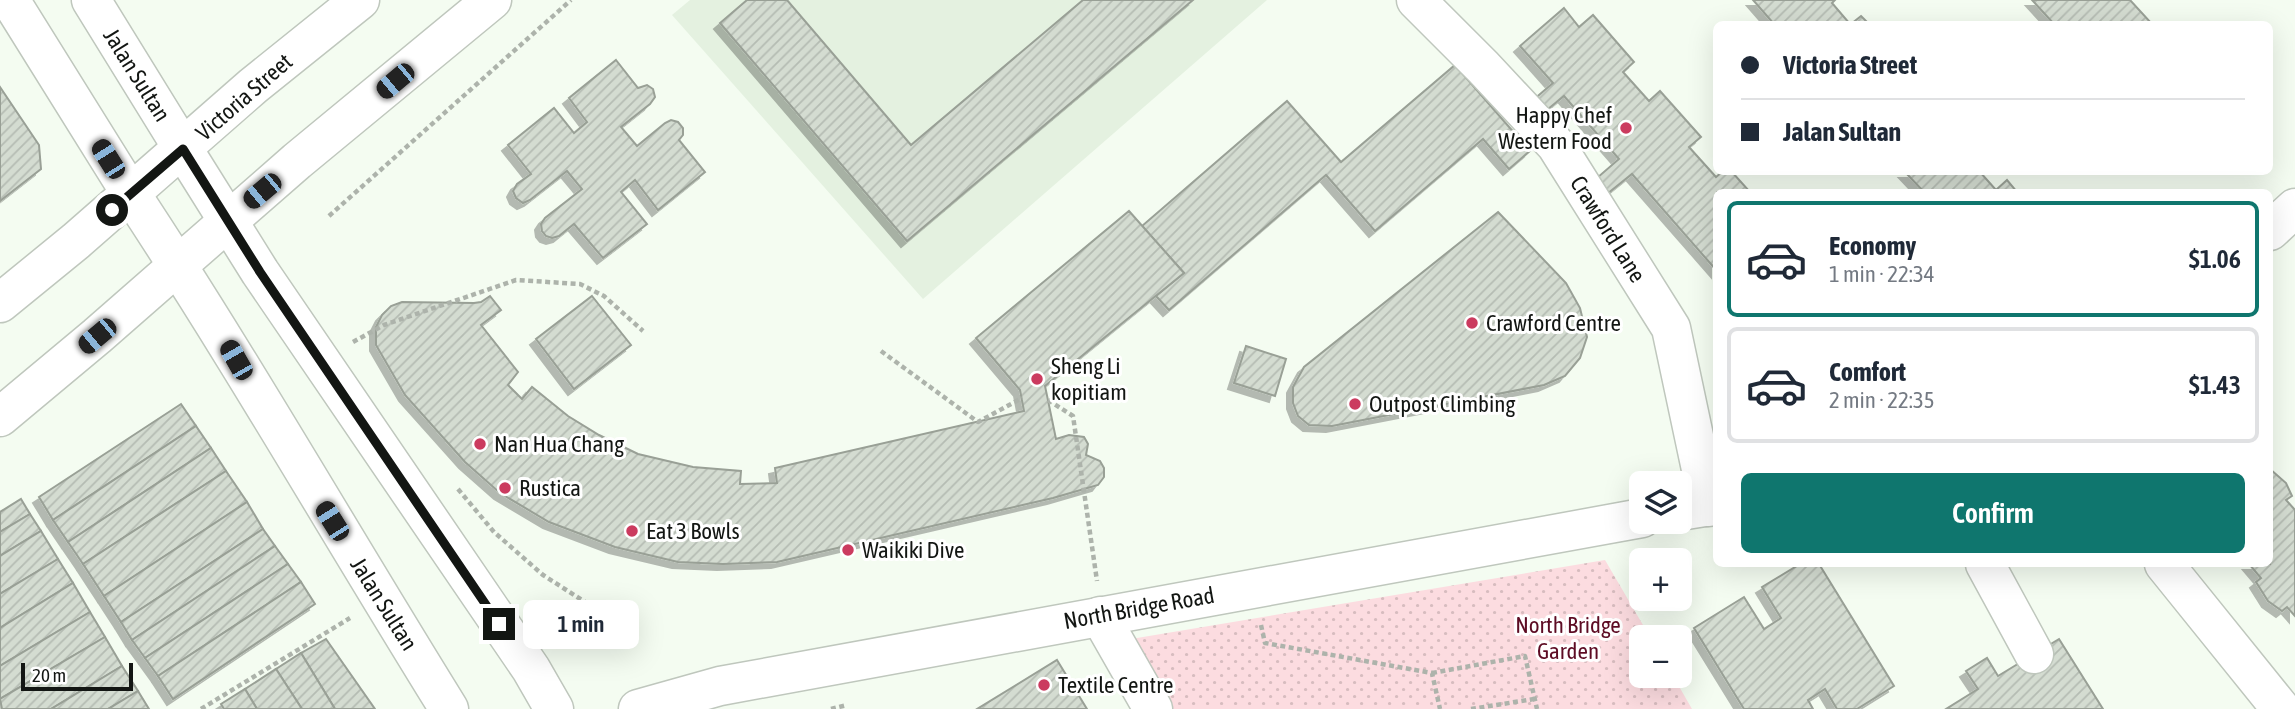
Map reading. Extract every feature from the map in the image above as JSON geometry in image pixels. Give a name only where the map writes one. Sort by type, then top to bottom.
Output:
[{"type":"main road","name":"Jalan Sultan","points":[[10,0],[209,313],[449,709]]},
{"type":"main road","name":"Jalan Sultan","points":[[91,0],[260,272],[531,669],[554,709]]},
{"type":"main road","name":"Victoria Street","points":[[0,303],[131,194],[253,86],[360,0]]},
{"type":"main road","points":[[0,417],[97,336],[228,220],[492,0]]},
{"type":"main road","name":"Crawford Lane","points":[[1416,0],[1483,66],[1556,145],[1671,328],[1702,508]]},
{"type":"main road","points":[[2273,228],[2295,208]]},
{"type":"main road","name":"North Bridge Road","points":[[638,709],[720,685],[1099,599],[1629,520]]},
{"type":"main road","points":[[1987,567],[2034,654]]},
{"type":"main road","points":[[2166,567],[2281,709]]},
{"type":"main road","points":[[1099,599],[1153,709]]},
{"type":"path","points":[[329,216],[571,0]]},
{"type":"path","points":[[345,347],[384,325],[516,280],[580,284],[604,296],[643,331]]},
{"type":"path","points":[[881,351],[978,422],[1022,398]]},
{"type":"path","points":[[1048,400],[1073,416],[1099,599]]},
{"type":"path","points":[[451,481],[494,532],[542,575],[585,602]]},
{"type":"path","points":[[201,709],[381,600]]},
{"type":"path","points":[[1432,673],[1525,656],[1537,709]]},
{"type":"path","points":[[1471,709],[1534,699]]},
{"type":"shaded area","points":[[690,0],[1267,0],[923,299],[672,15]]},
{"type":"green space","name":"North Bridge Garden","points":[[1605,560],[1629,601],[1629,611],[1635,611],[1643,625],[1629,625],[1629,688],[1680,688],[1692,709],[1165,709],[1119,641]]},
{"type":"building","points":[[747,0],[787,0],[911,145],[1083,0],[1193,0],[907,241],[720,23]]},
{"type":"building","points":[[1753,0],[1835,0],[1832,3],[1847,21],[1771,21]]},
{"type":"building","points":[[2032,0],[2130,0],[2149,21],[2051,21]]},
{"type":"building","points":[[1564,8],[1579,27],[1593,15],[1634,62],[1623,72],[1649,101],[1660,91],[1701,137],[1689,147],[1713,175],[1735,175],[1747,189],[1713,189],[1713,266],[1632,174],[1602,198],[1590,184],[1619,159],[1564,96],[1536,119],[1525,107],[1553,83],[1520,46]]},
{"type":"building","points":[[616,60],[638,88],[647,85],[653,89],[655,97],[621,127],[637,146],[665,123],[671,120],[678,122],[683,128],[683,135],[679,140],[705,172],[658,210],[635,180],[621,192],[647,224],[603,258],[574,224],[559,236],[546,236],[541,224],[545,218],[582,189],[567,171],[523,203],[516,198],[513,191],[517,184],[531,174],[508,145],[554,108],[574,133],[587,122],[569,98]]},
{"type":"building","points":[[1455,65],[1530,151],[1509,169],[1483,139],[1375,231],[1326,175],[1169,310],[1156,296],[1184,273],[1142,226],[1287,101],[1341,162]]},
{"type":"building","points":[[0,87],[39,145],[41,169],[0,201]]},
{"type":"building","points":[[1908,175],[1983,175],[1995,189],[1921,189]]},
{"type":"building","points":[[2007,180],[2014,189],[1997,189]]},
{"type":"building","points":[[1129,211],[1184,273],[1045,386],[1056,439],[1069,435],[1084,437],[1088,444],[1086,455],[1100,461],[1104,468],[1104,477],[1098,485],[1053,498],[777,562],[678,562],[615,547],[549,522],[500,493],[465,462],[405,395],[376,345],[376,327],[391,306],[402,302],[474,303],[490,296],[501,310],[481,325],[518,372],[508,385],[522,399],[532,387],[568,416],[638,454],[693,467],[741,471],[740,484],[777,483],[775,468],[1024,411],[1020,390],[976,338]]},
{"type":"building","name":"Crawford Centre","points":[[1498,212],[1566,283],[1580,308],[1587,337],[1580,358],[1565,376],[1544,385],[1332,426],[1309,425],[1298,416],[1293,403],[1293,387],[1304,367]]},
{"type":"building","points":[[592,296],[631,345],[574,389],[536,339]]},
{"type":"building","points":[[1246,346],[1286,359],[1275,396],[1234,383]]},
{"type":"building","points":[[181,404],[196,426],[53,520],[39,497]]},
{"type":"building","points":[[196,426],[211,448],[68,542],[53,520]]},
{"type":"building","points":[[211,448],[226,471],[83,564],[68,542]]},
{"type":"building","points":[[226,471],[247,502],[104,596],[83,564]]},
{"type":"building","points":[[2273,472],[2286,483],[2292,496],[2286,500],[2295,510],[2295,616],[2287,607],[2282,611],[2268,601],[2256,582],[2261,578],[2252,567],[2273,567]]},
{"type":"building","points":[[21,499],[30,514],[0,532],[0,512]]},
{"type":"building","points":[[247,502],[263,529],[121,622],[104,596]]},
{"type":"building","points":[[30,514],[41,531],[0,556],[0,532]]},
{"type":"building","points":[[263,529],[275,546],[132,640],[121,622]]},
{"type":"building","points":[[41,531],[58,559],[0,594],[0,556]]},
{"type":"building","points":[[275,546],[288,564],[145,658],[132,640]]},
{"type":"building","points":[[58,559],[73,583],[0,628],[0,594]]},
{"type":"building","points":[[288,564],[301,582],[158,676],[145,658]]},
{"type":"building","points":[[1795,567],[1821,567],[1894,686],[1857,709],[1837,709],[1825,689],[1808,700],[1813,709],[1744,709],[1694,628],[1744,597],[1764,629],[1781,618],[1762,587]]},
{"type":"building","points":[[301,582],[315,604],[173,699],[158,676]]},
{"type":"building","points":[[73,583],[90,612],[0,666],[0,628]]},
{"type":"building","points":[[90,612],[105,637],[0,699],[0,666]]},
{"type":"building","points":[[105,637],[122,666],[51,709],[2,709],[0,699]]},
{"type":"building","points":[[326,639],[375,709],[335,709],[301,653]]},
{"type":"building","points":[[2059,639],[2103,709],[1946,709],[1978,689],[1966,671],[1987,658],[1998,676]]},
{"type":"building","points":[[301,653],[335,709],[302,709],[276,669]]},
{"type":"building","name":"Textile Centre","points":[[1057,660],[1087,709],[977,709]]},
{"type":"building","points":[[122,666],[138,691],[108,709],[51,709]]},
{"type":"building","points":[[276,669],[302,709],[257,709],[245,689]]},
{"type":"building","points":[[245,689],[257,709],[224,709],[221,704]]},
{"type":"building","points":[[138,691],[149,709],[108,709]]},
{"type":"place","name":"Happy Chef Western Food","points":[[1626,128]]},
{"type":"place","name":"Crawford Centre","points":[[1472,323]]},
{"type":"place","name":"Sheng Li kopitiam","points":[[1037,379]]},
{"type":"place","name":"Outpost Climbing","points":[[1355,404]]},
{"type":"place","name":"Nan Hua Chang","points":[[480,444]]},
{"type":"place","name":"Rustica","points":[[505,488]]},
{"type":"place","name":"Eat 3 Bowls","points":[[632,531]]},
{"type":"place","name":"Waikiki Dive","points":[[848,550]]},
{"type":"place","name":"Textile Centre","points":[[1044,685]]},
{"type":"route","points":[[112,210],[183,149],[260,272],[499,624]]}]
